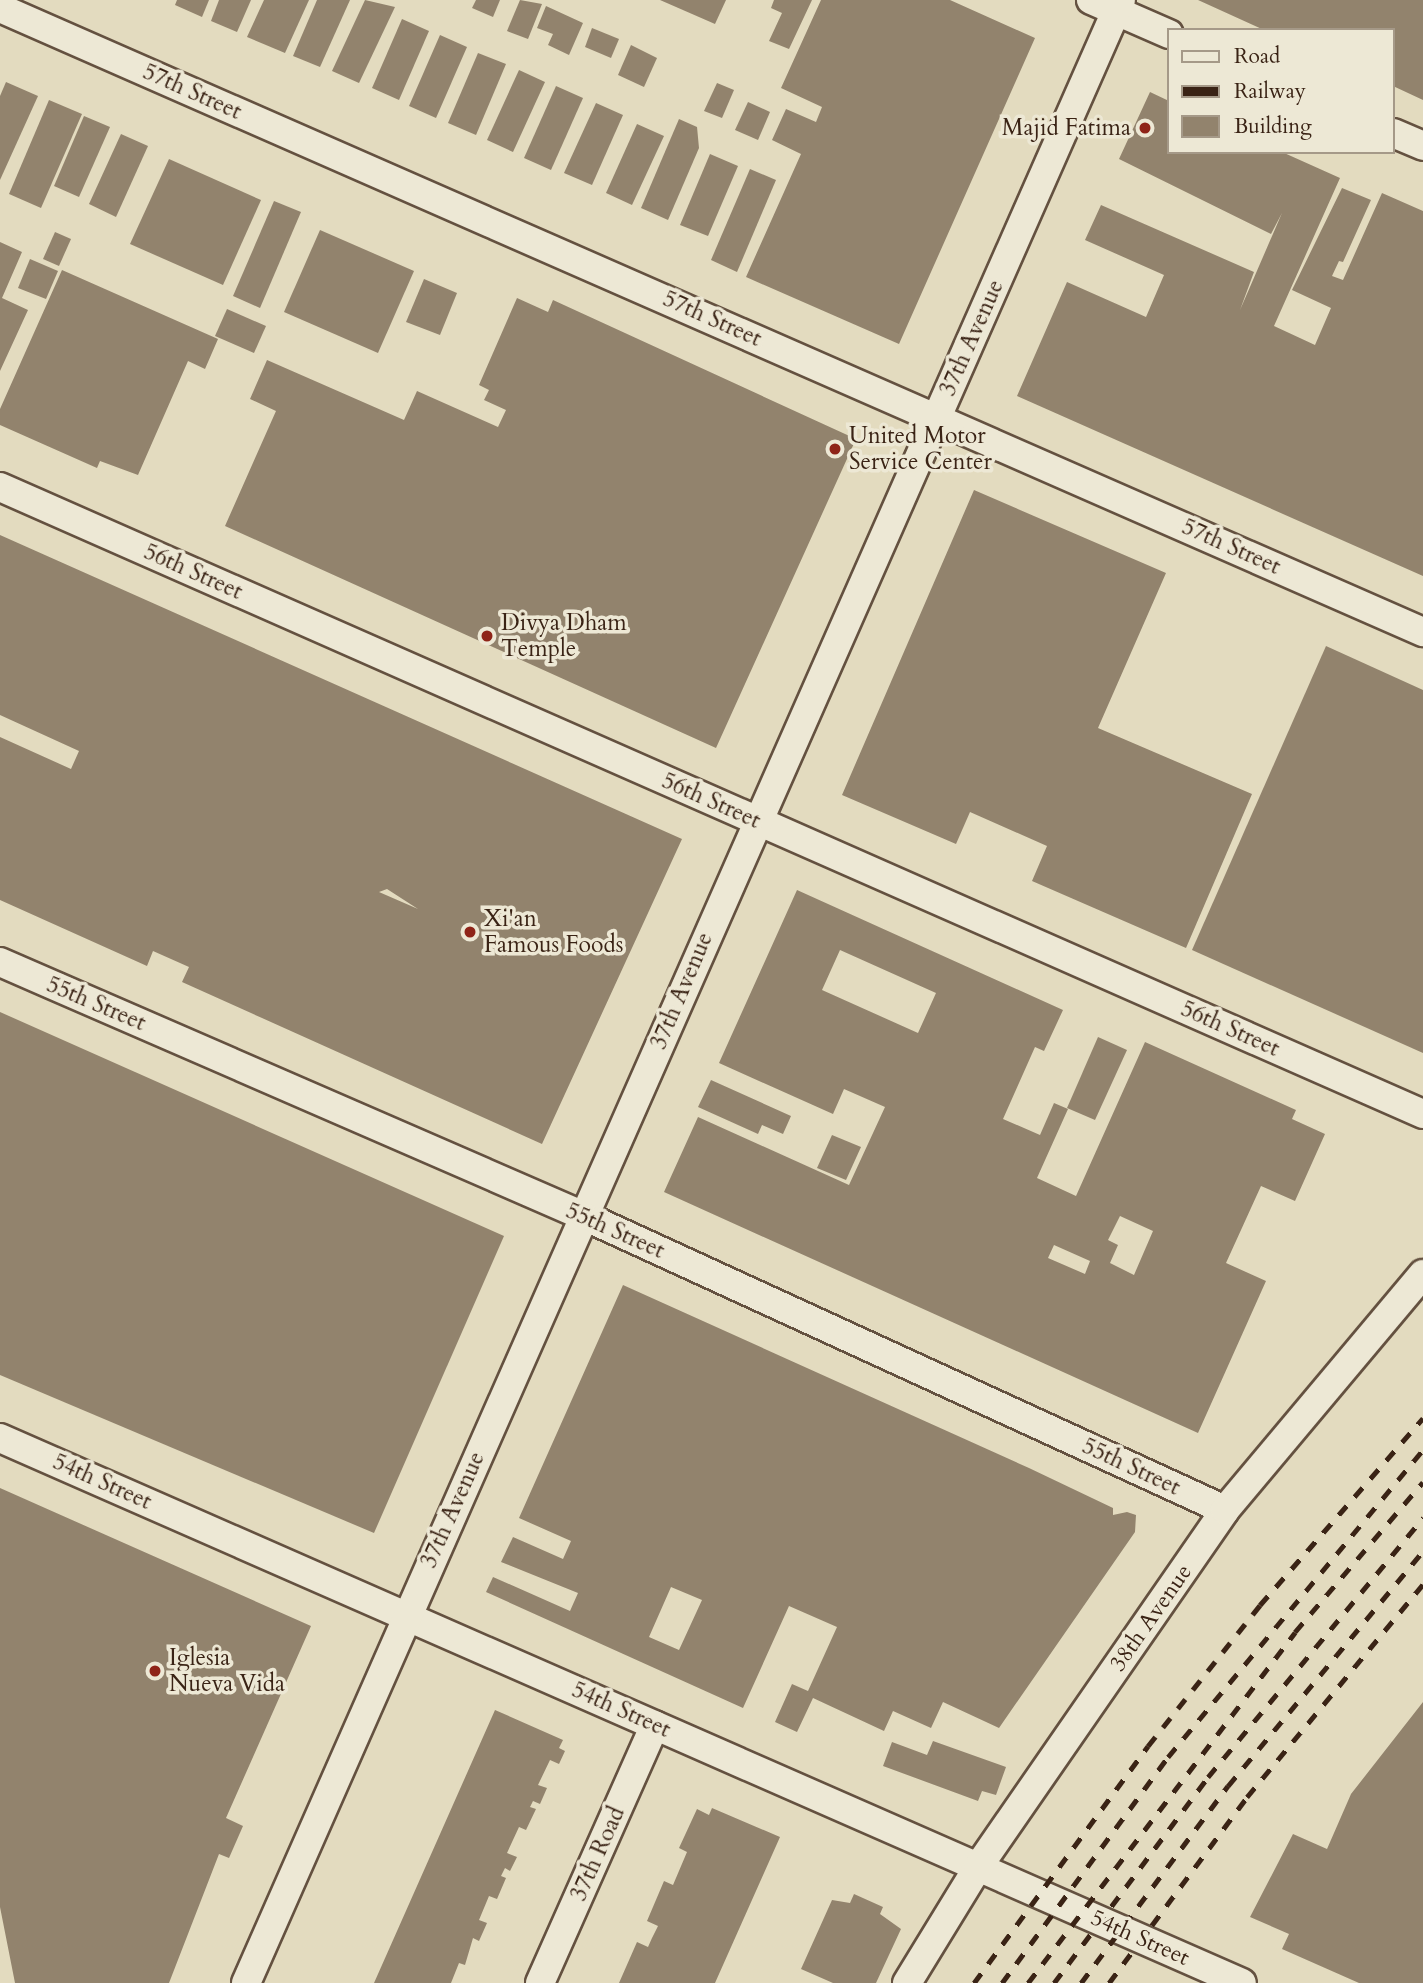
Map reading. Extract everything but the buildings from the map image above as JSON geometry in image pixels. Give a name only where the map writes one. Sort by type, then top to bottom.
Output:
[{"type":"street","points":[[1109,4],[1168,34]]},
{"type":"street","name":"37th Avenue","points":[[246,1983],[755,822],[937,417],[1109,4]]},
{"type":"street","name":"57th Street","points":[[0,8],[1423,632]]},
{"type":"street","points":[[1395,134],[1423,146]]},
{"type":"street","name":"56th Street","points":[[0,487],[755,822],[1423,1114]]},
{"type":"street","name":"55th Street","points":[[0,962],[584,1216],[1226,1510]]},
{"type":"street","name":"38th Avenue","points":[[907,1983],[978,1867],[1226,1510],[1423,1274]]},
{"type":"street","name":"54th Street","points":[[0,1437],[1242,1983]]},
{"type":"street","name":"37th Road","points":[[540,1983],[655,1725]]},
{"type":"railway","points":[[974,1983],[1148,1746],[1260,1605],[1423,1418]]},
{"type":"railway","points":[[1002,1983],[1168,1757],[1423,1450]]},
{"type":"railway","points":[[1028,1983],[1295,1632],[1423,1482]]},
{"type":"railway","points":[[1054,1983],[1208,1777],[1423,1518]]},
{"type":"railway","points":[[1081,1983],[1228,1786],[1423,1551]]},
{"type":"railway","points":[[1109,1983],[1247,1797],[1423,1584]]},
{"type":"place","name":"Majid Fatima","points":[[1145,128]]},
{"type":"place","name":"United Motor Service Center","points":[[835,449]]},
{"type":"place","name":"Divya Dham Temple","points":[[487,636]]},
{"type":"place","name":"Xi'an Famous Foods","points":[[470,932]]},
{"type":"place","name":"Iglesia Nueva Vida","points":[[155,1671]]}]
